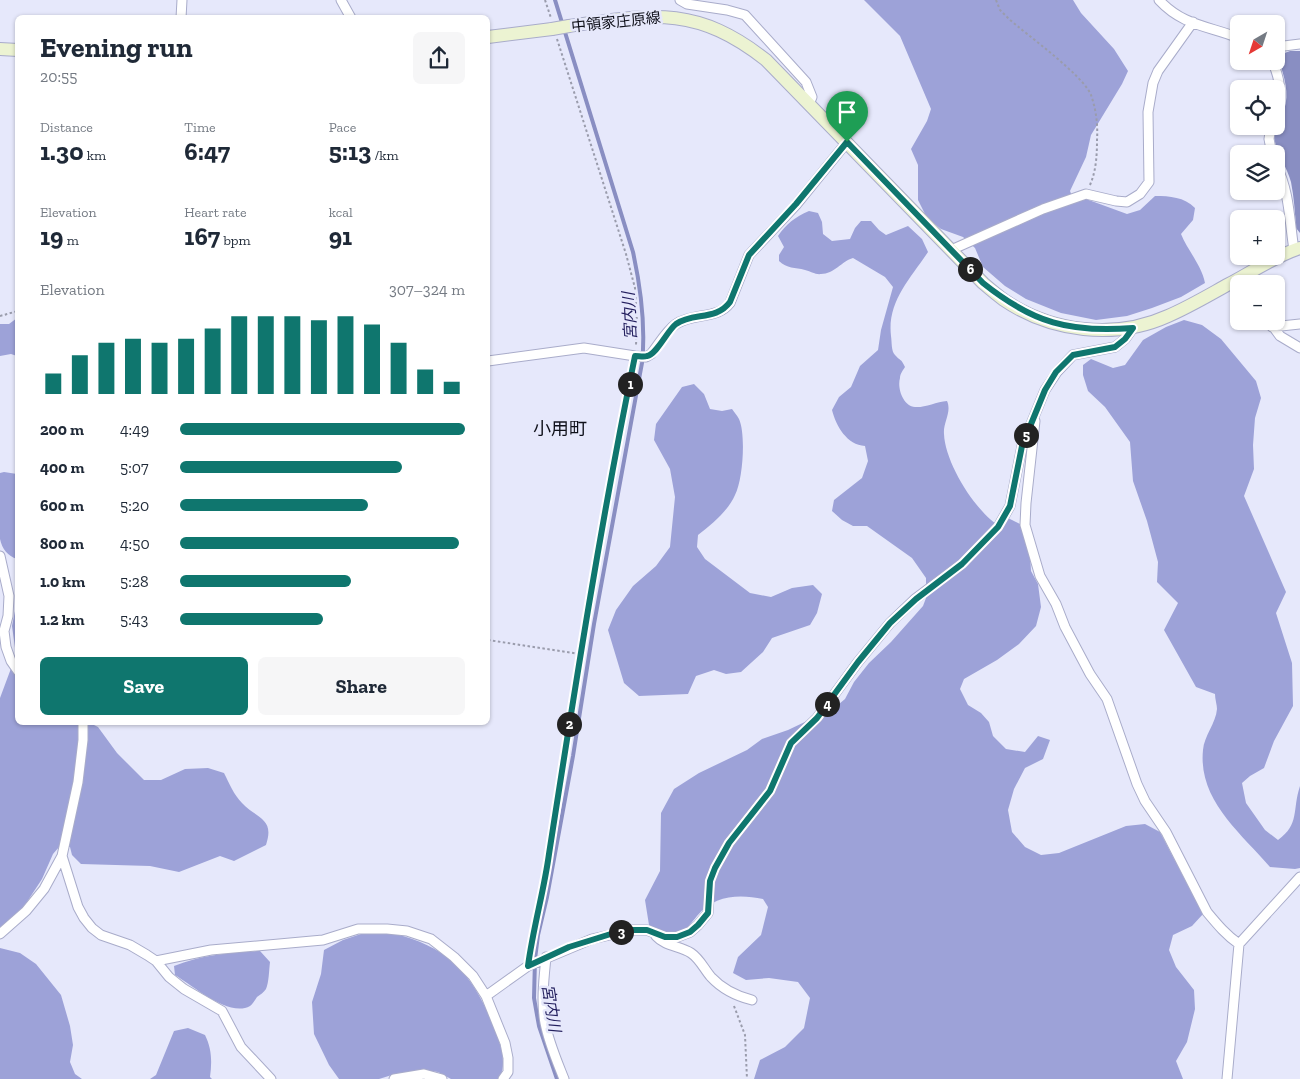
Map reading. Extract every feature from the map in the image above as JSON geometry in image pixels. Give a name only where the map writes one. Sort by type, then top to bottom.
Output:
[{"type":"main road","name":"中領家庄原線","points":[[490,37],[625,18],[654,16],[676,17],[704,23],[726,32],[747,44],[766,60],[983,283],[1004,300],[1022,311],[1050,322],[1072,328],[1095,330],[1133,328],[1166,317],[1230,286]]},
{"type":"main road","points":[[0,49],[15,50]]},
{"type":"main road","name":"中領家庄原線","points":[[1251,275],[1297,249]]},
{"type":"street","points":[[181,15],[182,0]]},
{"type":"street","points":[[341,0],[349,15]]},
{"type":"street","points":[[680,0],[696,6],[738,12],[751,20],[806,82],[812,97],[809,104]]},
{"type":"street","points":[[1159,0],[1179,17],[1204,28],[1230,35]]},
{"type":"street","points":[[951,250],[1043,209],[1086,194],[1116,201],[1127,202],[1134,200],[1149,182],[1148,112],[1153,82],[1158,71],[1192,22]]},
{"type":"street","points":[[1285,46],[1300,44]]},
{"type":"street","points":[[490,361],[584,348],[640,356],[651,354],[675,324],[691,318],[716,314],[726,307],[730,302],[749,255],[796,204],[847,142]]},
{"type":"street","points":[[1285,186],[1297,249]]},
{"type":"street","points":[[1285,324],[1300,324]]},
{"type":"street","points":[[654,934],[672,937],[682,936],[698,925],[708,913],[710,881],[715,868],[729,843],[770,791],[791,743],[817,718],[858,662],[890,623],[916,599],[962,564],[998,527],[1010,506],[1022,446],[1045,390],[1056,372],[1073,355],[1115,347],[1125,339],[1133,328]]},
{"type":"street","points":[[1275,330],[1280,336],[1300,348]]},
{"type":"street","points":[[1036,413],[1026,504],[1026,525],[1040,576],[1056,604],[1065,627],[1090,674],[1107,699],[1145,802],[1166,832],[1207,912],[1216,924],[1239,944]]},
{"type":"street","points":[[0,556],[3,580],[9,596],[8,616],[4,631],[6,647],[10,661],[15,667]]},
{"type":"street","points":[[0,934],[26,911],[44,888],[62,856],[78,782],[83,725]]},
{"type":"street","points":[[62,856],[78,907],[92,928],[100,935],[130,945],[156,961],[170,978],[222,1011],[241,1047],[271,1079]]},
{"type":"street","points":[[1227,1079],[1239,944],[1300,877]]},
{"type":"street","points":[[156,961],[212,950],[323,940],[358,929],[387,928],[407,931],[431,939],[454,957],[473,976],[486,996],[505,1043],[508,1072],[503,1079]]},
{"type":"street","points":[[486,996],[530,964],[544,958],[592,939],[614,933],[647,930],[663,942],[690,952],[712,978],[729,992],[752,1000]]},
{"type":"street","points":[[544,958],[544,1022],[564,1079]]},
{"type":"street","points":[[394,1079],[424,1074],[442,1079]]},
{"type":"path","points":[[530,964],[532,939],[547,868],[580,654],[613,464],[640,356],[635,288],[626,254],[545,0]]},
{"type":"path","points":[[996,0],[1000,10],[1009,20],[1070,70],[1090,93],[1098,133],[1093,177],[1086,194]]},
{"type":"path","points":[[0,316],[15,312]]},
{"type":"path","points":[[490,640],[580,654]]},
{"type":"path","points":[[729,992],[745,1035],[747,1079]]},
{"type":"shaded area","points":[[864,0],[1073,0],[1081,13],[1114,49],[1128,71],[1091,135],[1086,157],[1070,191],[1074,201],[1086,199],[1127,214],[1140,210],[1155,196],[1181,199],[1191,204],[1195,208],[1193,220],[1181,234],[1201,271],[1205,283],[1181,297],[1152,308],[1127,316],[1096,320],[1061,313],[1026,299],[1005,286],[983,267],[975,248],[963,237],[941,229],[927,218],[918,200],[918,165],[911,149],[927,121],[931,109],[900,36]]},
{"type":"shaded area","points":[[1300,51],[1300,233],[1296,228],[1291,182],[1285,167],[1285,145],[1276,145],[1274,138],[1274,135],[1285,135],[1286,85],[1282,70],[1285,70],[1285,53]]},
{"type":"shaded area","points":[[809,211],[818,213],[822,222],[823,234],[832,241],[850,239],[861,221],[871,221],[886,235],[908,226],[922,239],[928,252],[901,291],[893,312],[891,324],[892,349],[905,367],[900,377],[900,391],[904,400],[915,407],[947,401],[948,413],[944,434],[950,459],[972,499],[991,520],[1001,527],[1008,518],[1020,524],[1030,554],[1031,571],[1038,584],[1041,607],[1036,626],[1019,644],[997,660],[964,679],[960,689],[968,705],[981,713],[989,722],[993,736],[1006,749],[1025,752],[1038,736],[1050,740],[1043,759],[1025,768],[1014,789],[1008,810],[1012,832],[1025,847],[1041,855],[1059,853],[1126,826],[1145,824],[1160,832],[1203,914],[1192,926],[1173,935],[1169,950],[1176,967],[1194,990],[1195,1009],[1187,1042],[1176,1061],[1183,1079],[754,1079],[760,1060],[785,1047],[804,1028],[810,998],[798,982],[769,978],[746,980],[733,973],[738,957],[761,935],[768,907],[763,899],[736,897],[719,900],[704,909],[683,932],[673,936],[662,933],[649,925],[645,900],[660,871],[661,813],[674,789],[699,773],[747,750],[762,739],[827,714],[845,699],[854,682],[869,663],[891,642],[923,606],[926,598],[926,578],[912,558],[867,526],[853,526],[842,520],[832,511],[834,500],[862,478],[868,461],[865,446],[853,442],[843,434],[832,410],[839,397],[851,387],[860,366],[878,350],[881,330],[893,287],[885,277],[853,258],[830,272],[819,274],[782,264],[779,261],[779,255],[784,247],[778,236],[791,221]]},
{"type":"shaded area","points":[[15,320],[15,355],[11,354],[0,356],[0,324],[9,324]]},
{"type":"shaded area","points":[[1184,320],[1202,325],[1221,339],[1256,381],[1261,398],[1255,418],[1254,469],[1244,496],[1286,592],[1276,613],[1292,663],[1293,706],[1274,741],[1264,768],[1242,783],[1246,803],[1265,830],[1278,840],[1290,828],[1293,822],[1300,786],[1300,868],[1270,867],[1234,828],[1214,800],[1203,768],[1203,750],[1205,740],[1215,719],[1217,707],[1215,694],[1196,687],[1164,630],[1178,603],[1157,582],[1158,562],[1147,521],[1133,481],[1130,442],[1105,407],[1088,391],[1083,375],[1083,365],[1091,359],[1113,368],[1125,365],[1143,340],[1166,327]]},
{"type":"shaded area","points":[[694,384],[704,394],[710,409],[722,411],[732,409],[739,419],[743,446],[742,468],[735,495],[724,512],[698,535],[697,547],[705,559],[750,593],[771,597],[792,588],[813,585],[822,594],[817,613],[810,625],[772,638],[763,652],[741,672],[726,674],[714,670],[696,676],[688,694],[639,696],[624,683],[608,630],[616,610],[633,586],[656,566],[670,547],[675,497],[670,469],[654,440],[656,424],[682,387]]},
{"type":"shaded area","points":[[0,473],[15,474],[15,558],[6,552],[0,539]]},
{"type":"shaded area","points":[[15,611],[15,648],[12,626]]},
{"type":"shaded area","points":[[15,658],[15,725],[94,725],[98,727],[117,753],[144,780],[161,780],[185,769],[208,768],[224,773],[239,800],[266,824],[268,836],[266,845],[234,861],[220,856],[179,872],[150,866],[81,864],[72,855],[70,847],[59,847],[53,854],[42,879],[23,908],[0,928],[0,698]]},
{"type":"shaded area","points":[[361,934],[393,934],[421,942],[449,959],[460,970],[479,995],[501,1046],[503,1066],[499,1079],[451,1079],[438,1072],[424,1070],[395,1074],[379,1079],[339,1079],[329,1065],[314,1034],[312,1002],[321,974],[324,950],[343,940]]},
{"type":"shaded area","points":[[0,948],[20,953],[36,964],[61,995],[70,1026],[73,1045],[70,1062],[75,1074],[82,1079],[0,1079]]},
{"type":"shaded area","points":[[260,951],[270,962],[267,986],[250,1006],[241,1009],[232,1008],[211,999],[175,975],[174,966],[195,959],[227,953]]},
{"type":"shaded area","points":[[188,1028],[205,1035],[210,1050],[210,1077],[212,1079],[150,1079],[156,1075],[174,1031]]},
{"type":"waterway","name":"宮内川","points":[[555,0],[633,252],[643,321],[642,363],[594,624],[573,756],[535,959],[534,998],[539,1026],[557,1079]]},
{"type":"district","name":"小用町","points":[[560,429]]},
{"type":"route","points":[[847,142],[983,283],[1004,300],[1022,311],[1072,328],[1111,330],[1133,328],[1125,339],[1115,347],[1073,355],[1056,372],[1045,390],[1022,446],[1010,506],[998,527],[962,564],[916,599],[890,623],[858,662],[817,718],[791,743],[770,791],[747,823],[729,843],[715,868],[710,881],[710,909],[698,925],[690,932],[677,937],[665,937],[647,930],[614,933],[569,947],[528,966],[547,868],[580,654],[613,464],[635,356],[649,356],[675,324],[691,318],[716,314],[726,307],[730,302],[749,255],[796,204],[847,142]]}]
